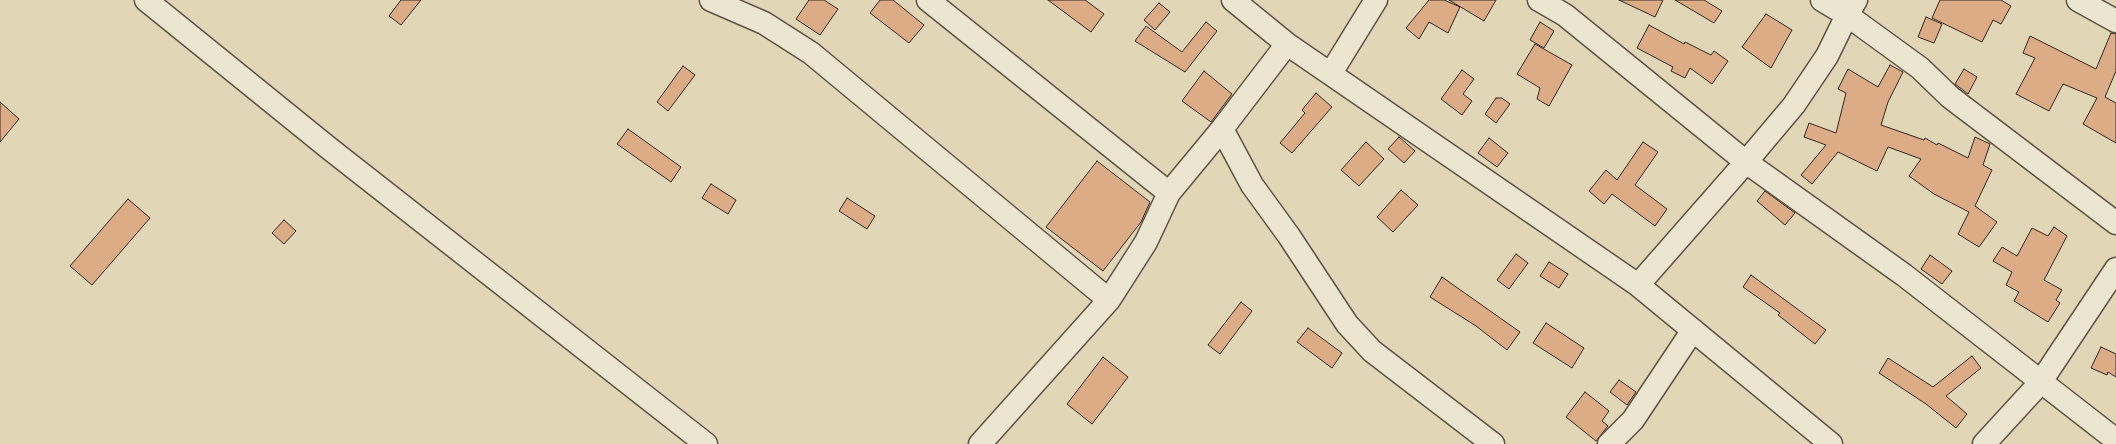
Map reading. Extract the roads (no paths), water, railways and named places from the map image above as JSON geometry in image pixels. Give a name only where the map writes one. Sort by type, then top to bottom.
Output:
[{"type":"street","points":[[146,0],[330,149],[706,444]]},
{"type":"street","points":[[711,0],[764,23],[811,53],[1109,300]]},
{"type":"street","points":[[928,0],[1169,193]]},
{"type":"street","points":[[1233,0],[1287,44],[1638,285],[1831,444]]},
{"type":"street","points":[[1331,73],[1376,0]]},
{"type":"street","points":[[1539,0],[1565,15],[1746,162],[1904,275],[2040,383],[2116,440]]},
{"type":"street","points":[[1822,0],[1851,7],[1950,97],[2116,223]]},
{"type":"street","points":[[2078,0],[2116,21]]},
{"type":"street","points":[[1638,285],[1794,105],[1828,56],[1851,7]]},
{"type":"street","points":[[980,444],[1109,300],[1146,242],[1169,193],[1287,44]]},
{"type":"street","points":[[1222,128],[1252,185],[1289,236],[1347,324],[1372,351],[1493,444]]},
{"type":"street","points":[[1984,444],[2040,383],[2116,268]]},
{"type":"street","points":[[1609,444],[1634,420],[1693,330]]}]
